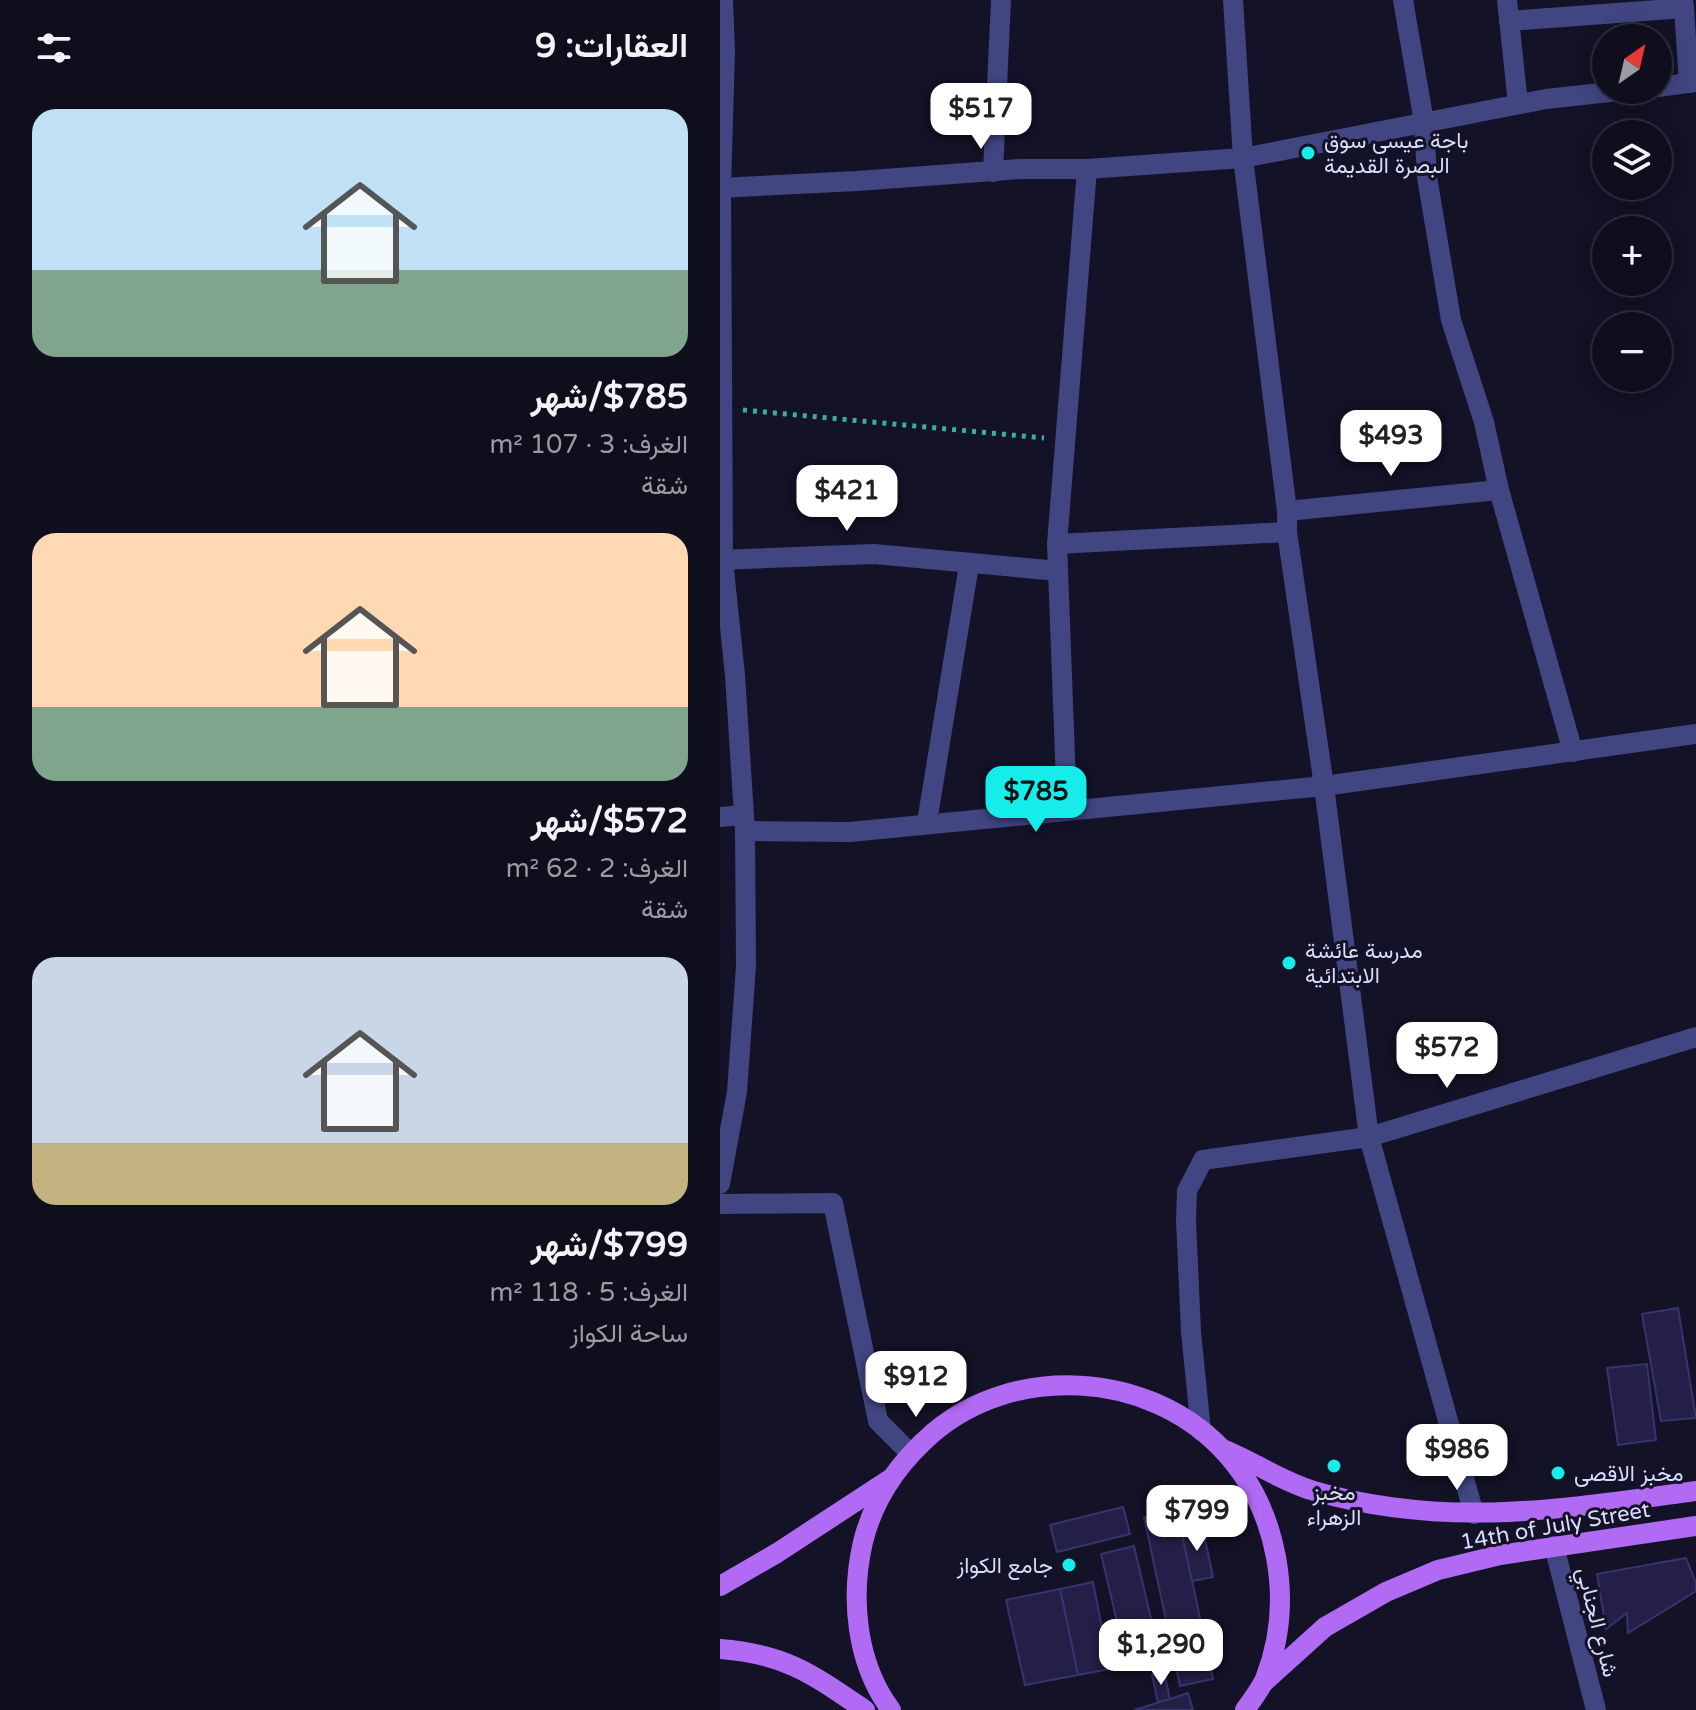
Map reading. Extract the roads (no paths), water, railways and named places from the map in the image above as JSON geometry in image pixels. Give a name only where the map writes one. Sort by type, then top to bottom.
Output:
[{"type":"main road","points":[[891,1710],[880,1695],[859,1635],[856,1571],[868,1523],[890,1479],[910,1453],[951,1418],[999,1395],[1051,1384],[1104,1387],[1156,1403],[1201,1431],[1222,1449],[1252,1489],[1272,1535],[1281,1584],[1278,1634],[1264,1682],[1245,1710]]},
{"type":"main road","name":"14th of July Street","points":[[1222,1449],[1311,1490],[1390,1509],[1474,1514],[1559,1510],[1696,1491]]},
{"type":"main road","points":[[720,1586],[777,1553],[890,1479]]},
{"type":"main road","name":"14th of July Street","points":[[1264,1682],[1325,1627],[1386,1592],[1438,1570],[1500,1555],[1696,1526]]},
{"type":"main road","points":[[720,1649],[769,1655],[811,1673],[865,1710]]},
{"type":"street","points":[[720,1184],[737,1092],[746,966],[744,823],[735,675],[722,560],[720,188],[723,0]]},
{"type":"street","points":[[993,172],[1001,0]]},
{"type":"street","points":[[1233,0],[1243,158],[1287,511],[1287,532],[1324,786],[1369,1137],[1474,1514]]},
{"type":"street","points":[[1403,0],[1424,122],[1427,177],[1451,320],[1484,422],[1499,490],[1573,752]]},
{"type":"street","points":[[1507,0],[1518,104]]},
{"type":"street","points":[[1509,21],[1683,4],[1692,83],[1672,85]]},
{"type":"street","points":[[720,188],[1243,158],[1518,104],[1592,95]]},
{"type":"street","points":[[1067,809],[1057,544],[1087,169]]},
{"type":"street","points":[[1287,511],[1499,490]]},
{"type":"street","points":[[1057,544],[1287,532]]},
{"type":"street","points":[[722,560],[874,554],[1058,571]]},
{"type":"street","points":[[927,822],[969,565]]},
{"type":"street","points":[[720,817],[744,823],[850,832],[927,822],[1324,786],[1696,734]]},
{"type":"street","points":[[1201,1431],[1191,1332],[1186,1220],[1187,1191],[1203,1160],[1369,1137],[1696,1037]]},
{"type":"street","points":[[720,1204],[833,1203],[878,1421],[910,1453]]},
{"type":"street","name":"شارع الجنابي","points":[[1554,1546],[1596,1710]]},
{"type":"place","name":"باجة عيسى سوق البصرة القديمة","points":[[1308,153]]},
{"type":"place","name":"مدرسة عائشة الابتدائية","points":[[1289,963]]},
{"type":"place","name":"مخبز الزهراء","points":[[1334,1466]]},
{"type":"place","name":"مخبز الاقصى","points":[[1558,1473]]},
{"type":"place","name":"جامع الكواز","points":[[1069,1565]]}]
